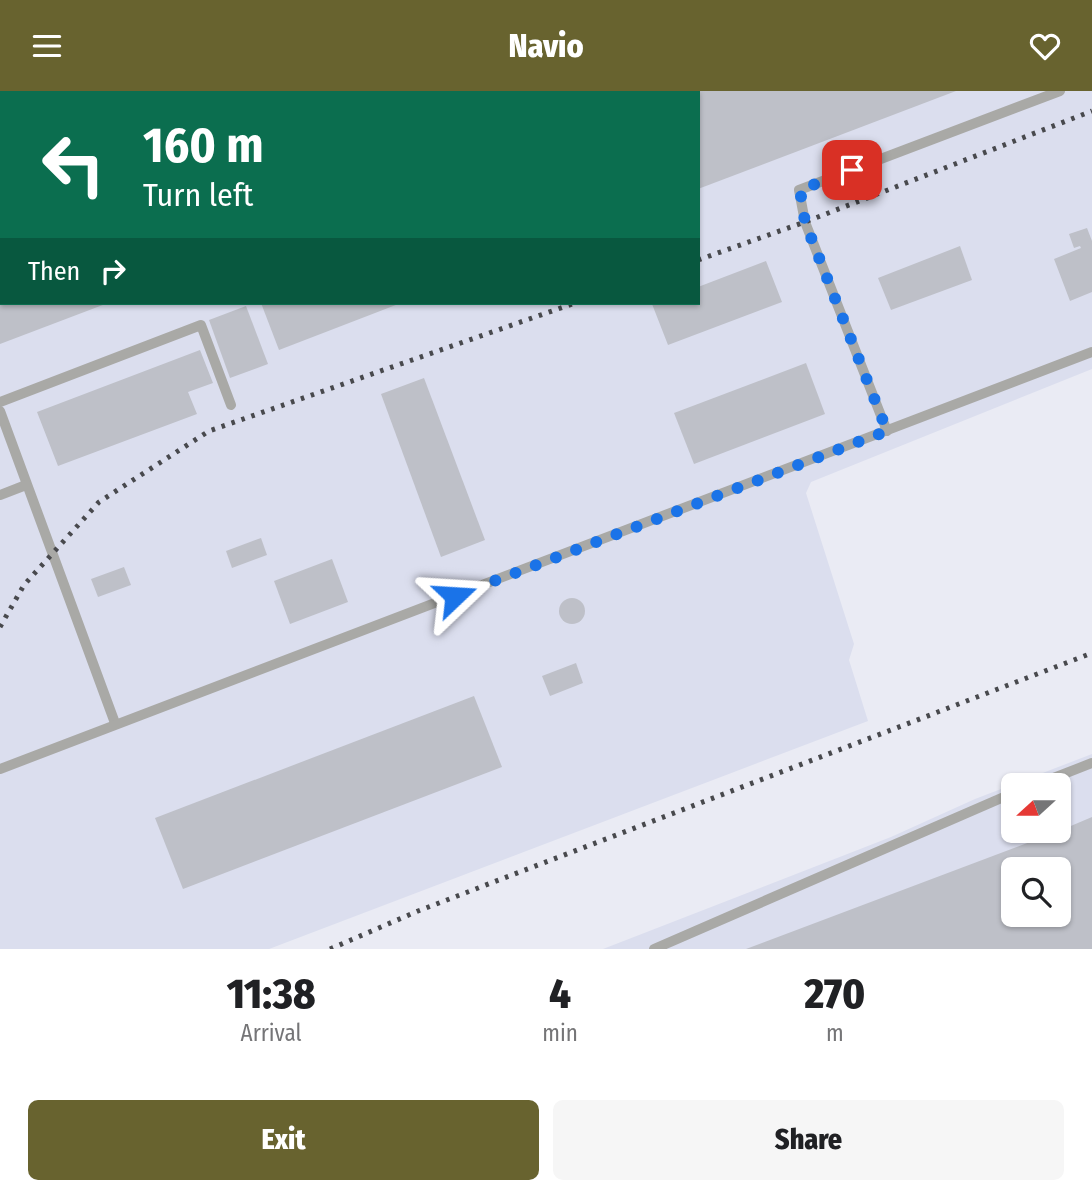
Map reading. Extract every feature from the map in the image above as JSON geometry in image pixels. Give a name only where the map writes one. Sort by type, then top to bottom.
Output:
[{"type":"lane","points":[[887,431],[805,222],[800,190],[1059,91]]},
{"type":"lane","points":[[0,403],[201,325],[231,405]]},
{"type":"lane","points":[[0,769],[1092,352]]},
{"type":"lane","points":[[0,411],[115,723]]},
{"type":"lane","points":[[0,495],[26,485]]},
{"type":"lane","points":[[1066,773],[1092,763]]},
{"type":"lane","points":[[654,949],[1001,798]]},
{"type":"shaded area","points":[[700,91],[1092,91],[1092,369],[811,482],[806,493],[854,644],[849,660],[868,721],[269,949],[0,949],[0,305],[700,305]]},
{"type":"shaded area","points":[[1092,754],[1092,949],[603,949],[891,837],[1001,789],[1001,843],[1071,843],[1071,773],[1043,773]]},
{"type":"building","points":[[700,91],[956,91],[700,188]]},
{"type":"building","points":[[1087,228],[1092,241],[1092,292],[1070,301],[1054,259],[1081,248],[1074,248],[1069,234]]},
{"type":"building","points":[[960,246],[972,280],[891,310],[878,278]]},
{"type":"building","points":[[766,261],[782,302],[668,345],[652,305],[700,305],[700,286]]},
{"type":"building","points":[[0,305],[103,305],[0,344]]},
{"type":"building","points":[[262,305],[396,305],[279,350]]},
{"type":"building","points":[[246,306],[268,364],[230,378],[209,320]]},
{"type":"building","points":[[200,350],[213,383],[188,392],[197,414],[58,466],[37,412]]},
{"type":"building","points":[[806,363],[825,414],[694,464],[674,413]]},
{"type":"building","points":[[424,378],[485,540],[441,557],[381,394]]},
{"type":"building","points":[[261,538],[267,555],[232,568],[226,551]]},
{"type":"building","points":[[332,559],[348,602],[290,624],[274,581]]},
{"type":"building","points":[[124,567],[131,585],[98,597],[91,579]]},
{"type":"building","points":[[572,598],[581,602],[585,611],[581,620],[572,624],[563,620],[559,611],[563,602]]},
{"type":"building","points":[[576,663],[583,683],[550,696],[542,676]]},
{"type":"building","points":[[474,696],[502,767],[183,889],[155,818]]},
{"type":"building","points":[[1092,817],[1092,949],[746,949],[1027,843],[1071,843],[1071,826]]},
{"type":"railway","points":[[700,259],[805,222],[1092,111]]},
{"type":"railway","points":[[0,627],[24,585],[99,502],[209,431],[569,305]]},
{"type":"railway","points":[[330,949],[418,911],[1092,653]]},
{"type":"route","points":[[455,596],[887,431],[805,222],[800,190],[852,170]]}]
